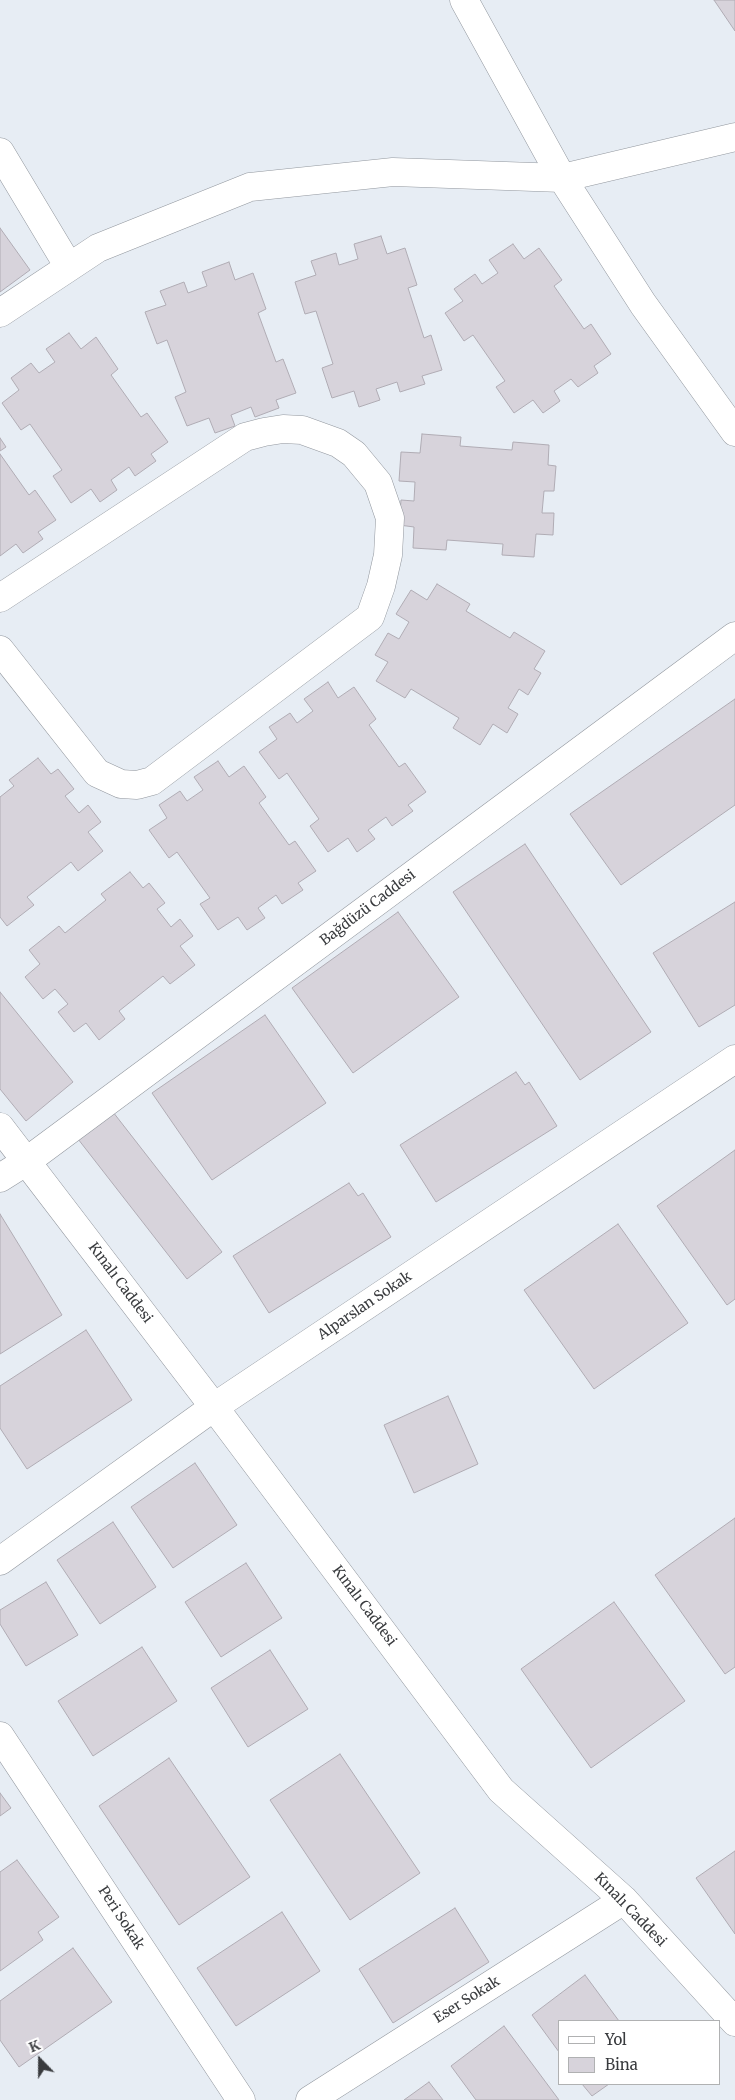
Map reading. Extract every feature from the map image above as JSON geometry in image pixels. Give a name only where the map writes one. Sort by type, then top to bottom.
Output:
[{"type":"street","points":[[464,0],[562,178],[643,304],[735,432]]},
{"type":"street","points":[[0,313],[98,248],[250,187],[393,172],[562,178],[735,136]]},
{"type":"street","points":[[0,152],[69,267]]},
{"type":"street","points":[[0,598],[245,437],[264,432],[283,429],[302,430],[338,443],[354,454],[378,483],[390,518],[388,555],[381,586],[370,617],[152,781],[137,785],[121,784],[97,773],[0,650]]},
{"type":"street","name":"Bağdüzü Caddesi","points":[[0,1178],[26,1161],[735,636]]},
{"type":"street","name":"Alparslan Sokak","points":[[0,1561],[214,1407],[735,1059]]},
{"type":"street","name":"Kınalı Caddesi","points":[[0,1127],[214,1407],[501,1790],[624,1900],[732,2014]]},
{"type":"street","name":"Peri Sokak","points":[[0,1736],[241,2100]]},
{"type":"street","name":"Eser Sokak","points":[[310,2100],[624,1900]]},
{"type":"building","points":[[714,0],[735,0],[735,31]]},
{"type":"building","points":[[0,228],[30,270],[0,292]]},
{"type":"building","points":[[381,236],[387,254],[405,248],[417,285],[408,288],[424,338],[431,335],[442,370],[422,376],[425,384],[400,392],[397,382],[376,389],[380,400],[359,407],[354,391],[332,398],[322,368],[333,364],[316,311],[305,314],[295,282],[316,275],[311,261],[336,253],[339,265],[358,259],[354,244]]},
{"type":"building","points":[[513,244],[524,259],[539,248],[562,280],[554,286],[584,329],[591,324],[611,354],[594,366],[598,373],[578,387],[571,379],[554,391],[560,401],[543,413],[533,400],[514,413],[496,387],[505,381],[473,335],[464,341],[445,313],[463,301],[454,289],[475,274],[482,284],[498,273],[489,260]]},
{"type":"building","points":[[229,262],[235,280],[253,273],[266,309],[258,313],[276,362],[283,359],[296,393],[276,400],[279,408],[255,417],[251,407],[231,415],[235,426],[215,433],[209,418],[187,426],[175,397],[186,392],[167,340],[157,344],[145,312],[166,305],[160,291],[184,282],[188,293],[207,286],[202,272]]},
{"type":"building","points":[[69,333],[81,349],[96,337],[118,369],[111,375],[141,417],[147,413],[168,442],[151,454],[156,461],[135,476],[129,467],[111,480],[117,490],[100,502],[91,489],[71,503],[53,476],[62,470],[30,424],[21,430],[2,403],[19,390],[11,378],[31,363],[39,373],[55,362],[46,349]]},
{"type":"building","points":[[422,434],[461,437],[460,446],[512,450],[513,442],[549,445],[548,465],[556,466],[554,491],[544,491],[542,513],[554,513],[553,535],[536,534],[534,557],[502,555],[503,544],[447,540],[446,550],[413,548],[414,527],[399,525],[401,500],[414,501],[415,482],[399,481],[401,452],[420,453]]},
{"type":"building","points":[[0,438],[6,447],[0,451]]},
{"type":"building","points":[[0,454],[29,495],[35,490],[56,520],[38,532],[43,539],[23,553],[16,544],[0,556]]},
{"type":"building","points":[[437,584],[470,604],[466,611],[510,638],[514,632],[545,651],[534,669],[541,673],[528,695],[519,689],[508,708],[518,714],[507,733],[493,724],[480,745],[453,728],[459,718],[411,689],[405,698],[376,681],[388,662],[375,655],[388,633],[399,639],[409,622],[396,614],[411,590],[427,600]]},
{"type":"building","points":[[328,682],[338,698],[354,687],[376,719],[369,725],[399,767],[405,763],[426,792],[408,805],[413,811],[392,826],[386,817],[368,830],[375,839],[357,852],[348,838],[328,852],[310,826],[319,819],[287,773],[279,779],[259,752],[277,739],[269,727],[290,713],[297,723],[313,711],[304,699]]},
{"type":"building","points":[[735,699],[735,805],[621,885],[570,814]]},
{"type":"building","points":[[38,758],[51,774],[58,769],[74,789],[65,796],[79,813],[88,805],[101,822],[88,832],[103,851],[78,871],[71,862],[27,897],[34,905],[7,926],[0,917],[0,797],[14,786],[9,780]]},
{"type":"building","points":[[218,761],[229,777],[244,766],[266,797],[259,803],[289,845],[295,841],[316,871],[298,883],[303,890],[282,904],[276,895],[258,908],[265,918],[247,930],[238,917],[218,930],[200,904],[210,898],[177,852],[169,858],[149,830],[167,818],[159,805],[180,791],[187,801],[203,790],[194,777]]},
{"type":"building","points":[[525,844],[651,1032],[580,1080],[453,892]]},
{"type":"building","points":[[130,872],[143,888],[149,883],[165,903],[157,909],[171,927],[180,919],[193,936],[180,946],[195,965],[170,984],[163,976],[119,1011],[125,1019],[99,1040],[86,1023],[74,1032],[58,1012],[68,1004],[55,989],[43,999],[25,977],[40,964],[29,950],[59,926],[65,933],[106,900],[101,894]]},
{"type":"building","points":[[735,902],[735,1005],[699,1027],[653,953]]},
{"type":"building","points":[[398,912],[459,997],[353,1073],[292,988]]},
{"type":"building","points":[[0,992],[73,1082],[26,1121],[0,1089]]},
{"type":"building","points":[[265,1015],[326,1103],[212,1180],[152,1093]]},
{"type":"building","points":[[516,1072],[525,1085],[529,1082],[557,1126],[436,1202],[400,1145]]},
{"type":"building","points":[[113,1112],[222,1252],[187,1279],[78,1139]]},
{"type":"building","points":[[735,1150],[735,1299],[727,1305],[657,1206]]},
{"type":"building","points":[[349,1183],[358,1196],[363,1193],[391,1237],[269,1313],[233,1256]]},
{"type":"building","points":[[0,1214],[62,1315],[0,1354]]},
{"type":"building","points":[[618,1224],[688,1323],[594,1389],[524,1290]]},
{"type":"building","points":[[86,1330],[132,1400],[27,1469],[0,1428],[0,1386]]},
{"type":"building","points":[[448,1396],[478,1464],[414,1493],[384,1425]]},
{"type":"building","points":[[195,1463],[237,1525],[173,1568],[131,1507]]},
{"type":"building","points":[[735,1518],[735,1667],[725,1674],[655,1575]]},
{"type":"building","points":[[113,1522],[156,1587],[100,1624],[57,1560]]},
{"type":"building","points":[[246,1563],[282,1618],[221,1657],[185,1602]]},
{"type":"building","points":[[46,1582],[78,1635],[26,1666],[0,1624],[0,1610]]},
{"type":"building","points":[[614,1602],[685,1701],[591,1768],[521,1669]]},
{"type":"building","points":[[142,1647],[177,1701],[93,1756],[58,1701]]},
{"type":"building","points":[[270,1650],[308,1709],[248,1747],[211,1688]]},
{"type":"building","points":[[340,1754],[420,1873],[350,1920],[270,1800]]},
{"type":"building","points":[[169,1758],[250,1877],[179,1925],[99,1806]]},
{"type":"building","points":[[0,1793],[11,1808],[0,1816]]},
{"type":"building","points":[[735,1851],[735,1934],[696,1878]]},
{"type":"building","points":[[17,1860],[59,1917],[38,1932],[43,1940],[0,1971],[0,1872]]},
{"type":"building","points":[[455,1908],[489,1962],[393,2023],[359,1969]]},
{"type":"building","points":[[282,1912],[320,1971],[236,2026],[197,1968]]},
{"type":"building","points":[[73,1948],[112,2002],[19,2067],[0,2040],[0,2001]]},
{"type":"building","points":[[585,1975],[618,2020],[558,2020],[558,2051],[532,2015]]},
{"type":"building","points":[[504,2026],[559,2100],[476,2100],[451,2066]]},
{"type":"building","points":[[429,2082],[443,2100],[404,2100]]},
{"type":"building","points":[[583,2085],[608,2085],[592,2096]]}]
